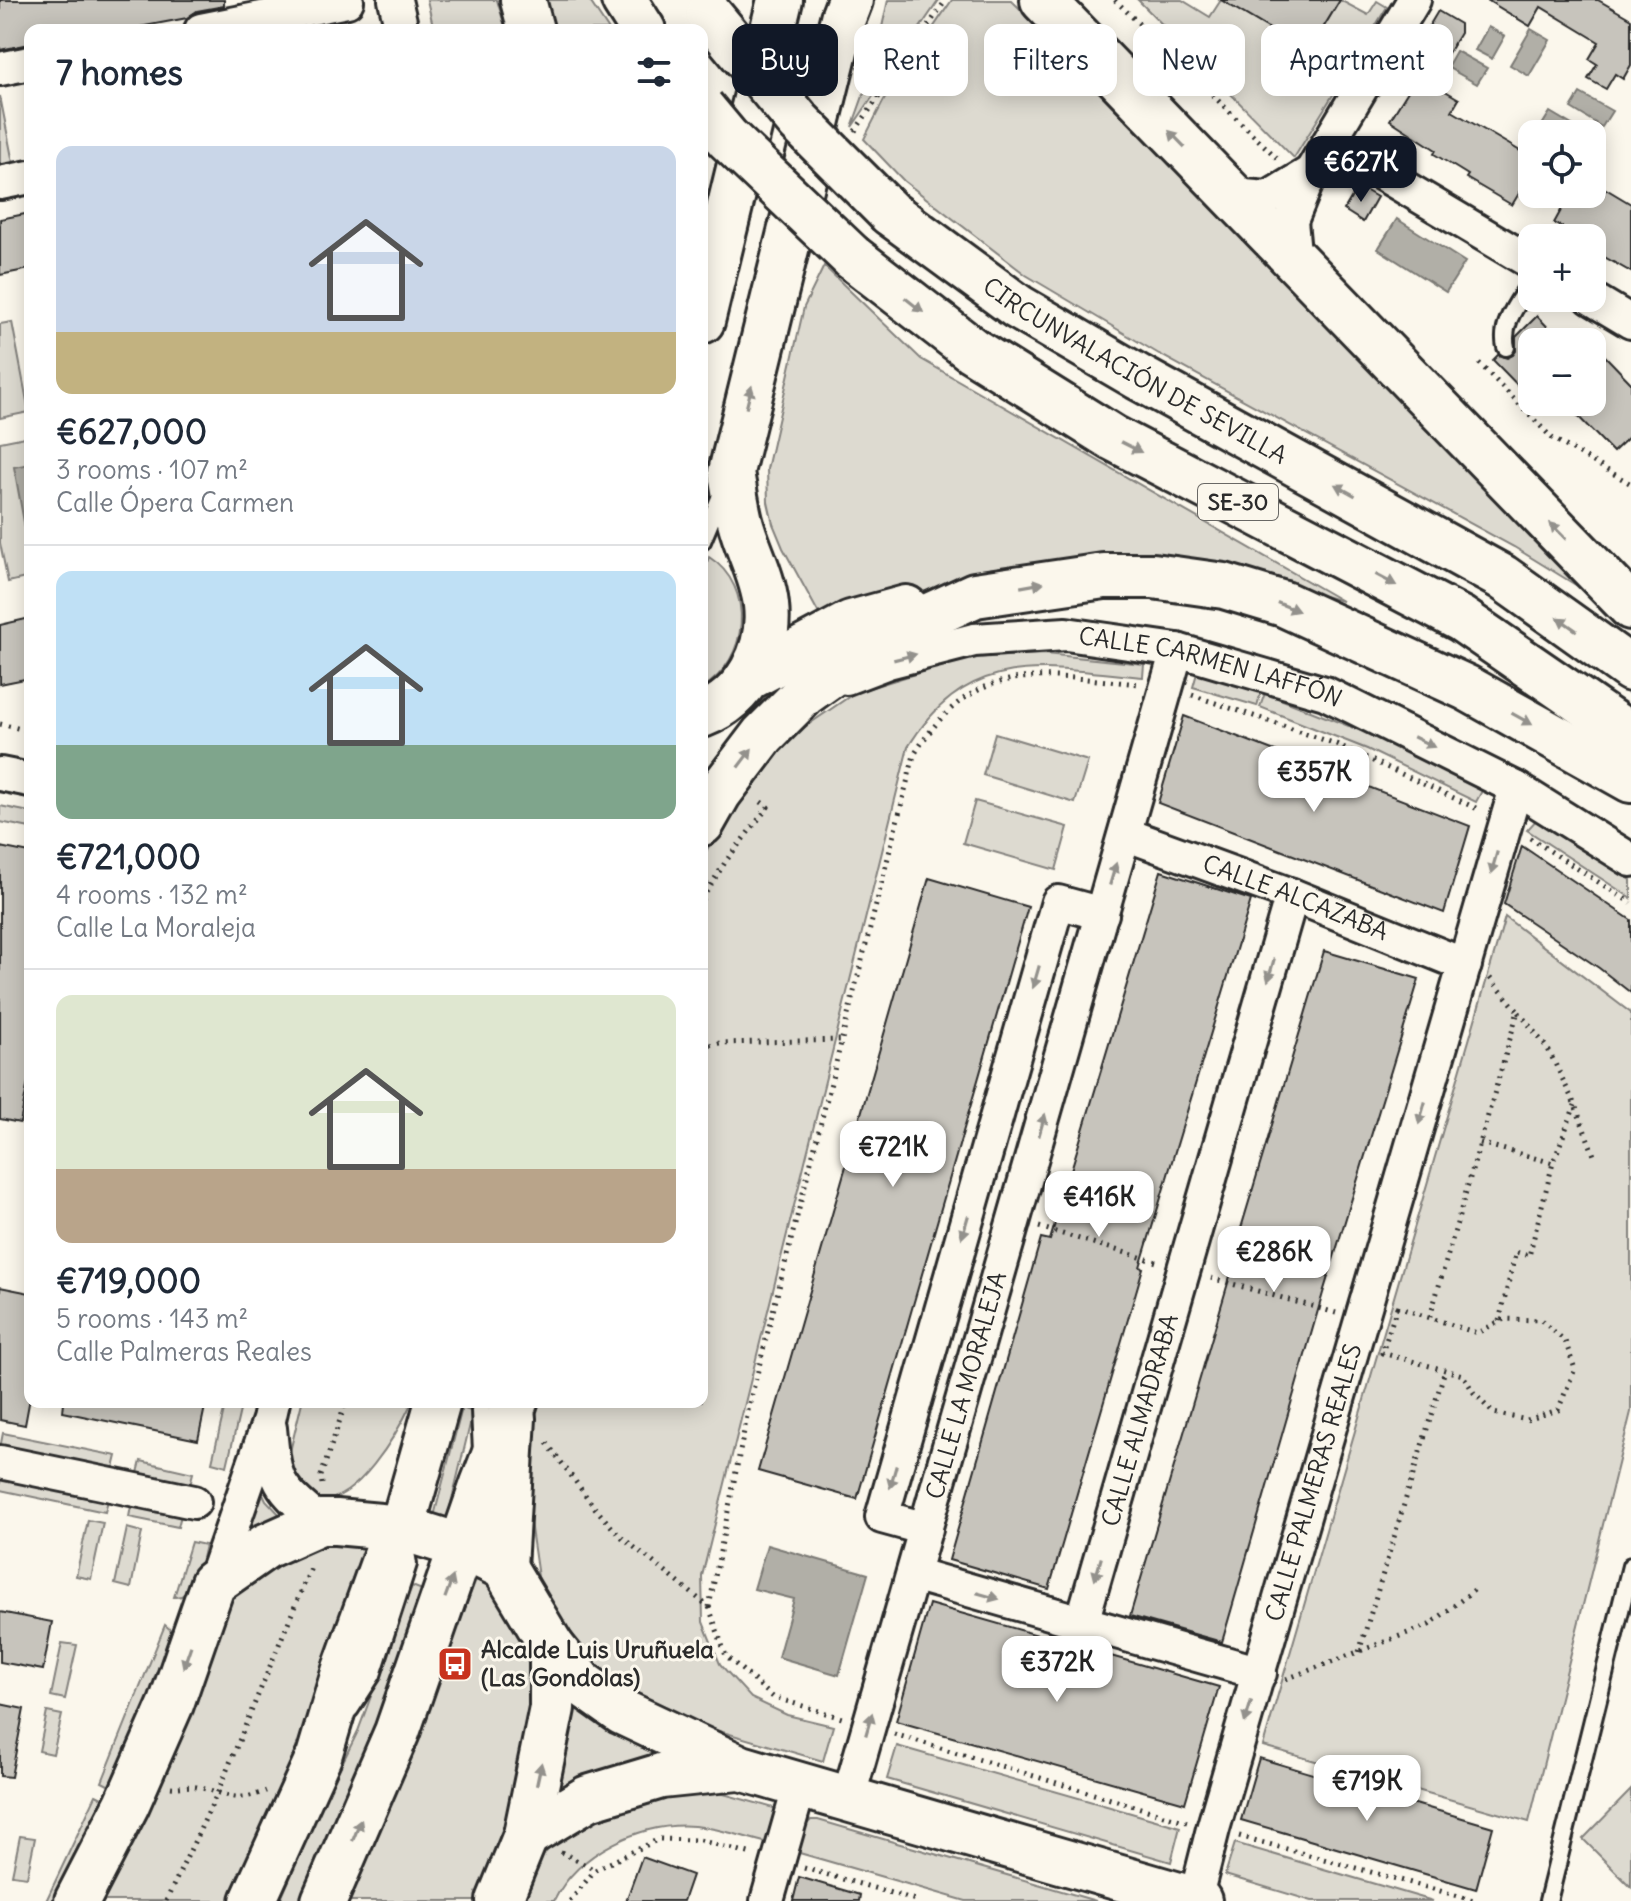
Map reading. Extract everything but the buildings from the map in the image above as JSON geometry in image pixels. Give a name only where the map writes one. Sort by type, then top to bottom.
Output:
[{"type":"main road","points":[[523,0],[529,24]]},
{"type":"main road","points":[[624,0],[639,24]]},
{"type":"main road","points":[[708,296],[780,0]]},
{"type":"main road","points":[[1043,0],[1631,607]]},
{"type":"main road","points":[[708,714],[731,698],[748,678],[761,655],[766,629],[766,602],[740,521],[731,472],[845,6]]},
{"type":"main road","name":"CIRCUNVALACIÓN DE SEVILLA","points":[[705,7],[799,122],[890,213],[1018,307],[1138,377],[1502,577],[1631,669]]},
{"type":"main road","name":"SE-30","points":[[708,115],[727,138],[852,257],[972,350],[1113,438],[1461,619],[1631,736]]},
{"type":"main road","points":[[748,678],[851,623],[1052,581],[1104,576],[1153,576],[1224,586],[1284,604],[1467,688],[1631,780]]},
{"type":"main road","points":[[708,812],[763,735],[805,693],[885,636],[975,595]]},
{"type":"main road","points":[[253,1901],[319,1756],[345,1669],[387,1552],[402,1528],[436,1408]]},
{"type":"main road","points":[[324,1901],[397,1732],[463,1547],[503,1408]]},
{"type":"main road","points":[[504,1408],[504,1567],[552,1647],[581,1683],[622,1712],[741,1768],[1196,1901]]},
{"type":"main road","points":[[77,1901],[127,1804],[171,1704],[213,1583],[266,1546],[319,1522],[402,1528],[463,1547],[504,1567]]},
{"type":"main road","points":[[499,1901],[526,1835],[552,1708],[552,1647]]},
{"type":"main road","points":[[526,1835],[588,1798],[661,1776],[741,1768]]},
{"type":"street","points":[[395,0],[401,24]]},
{"type":"street","points":[[1232,195],[1268,198],[1330,143],[1414,0]]},
{"type":"street","points":[[231,24],[347,1]]},
{"type":"street","points":[[0,69],[24,64]]},
{"type":"street","points":[[1330,143],[1518,255]]},
{"type":"street","points":[[1295,263],[1291,221],[1299,170]]},
{"type":"street","points":[[0,183],[24,178]]},
{"type":"street","points":[[1606,307],[1631,322]]},
{"type":"street","name":"CALLE CARMEN LAFFÓN","points":[[805,693],[888,662],[974,640],[1066,634],[1177,650],[1325,693],[1516,788],[1631,860]]},
{"type":"street","name":"CALLE LA MORALEJA","points":[[848,1799],[1177,650]]},
{"type":"street","points":[[0,774],[24,779]]},
{"type":"street","name":"CALLE PALMERAS REALES","points":[[1196,1901],[1213,1829],[1267,1678],[1473,966],[1516,788]]},
{"type":"street","name":"CALLE ALCAZABA","points":[[1125,834],[1473,966]]},
{"type":"street","name":"CALLE ALMADRABA","points":[[1082,1622],[1292,895]]},
{"type":"street","points":[[926,1529],[882,1517],[1036,977],[1058,902],[1102,914]]},
{"type":"street","points":[[271,1411],[274,1470],[285,1493],[319,1522]]},
{"type":"street","points":[[213,1583],[271,1411]]},
{"type":"street","points":[[0,1462],[194,1502]]},
{"type":"street","points":[[913,1574],[1267,1678]]},
{"type":"street","points":[[767,1901],[800,1785]]},
{"type":"lane","points":[[1506,347],[1503,335],[1506,324],[1518,304]]},
{"type":"lane","points":[[708,527],[731,472]]},
{"type":"lane","points":[[1548,1901],[1631,1566]]},
{"type":"path","points":[[1115,0],[1299,170]]},
{"type":"path","points":[[1479,363],[1552,438],[1631,484]]},
{"type":"path","points":[[1477,1901],[1213,1829],[773,1697],[726,1656],[709,1607],[749,1406],[914,755],[942,715],[963,698],[987,685],[1036,675],[1166,686],[1336,744],[1506,822],[1631,903]]},
{"type":"path","points":[[0,724],[24,730]]},
{"type":"path","points":[[708,890],[768,807]]},
{"type":"path","points":[[1473,966],[1518,1011],[1548,1049],[1575,1105],[1595,1158]]},
{"type":"path","points":[[1430,1317],[1518,1011]]},
{"type":"path","points":[[708,1045],[841,1040]]},
{"type":"path","points":[[1499,1321],[1516,1252],[1529,1256],[1553,1163],[1575,1105]]},
{"type":"path","points":[[1480,1143],[1553,1163]]},
{"type":"path","points":[[1397,1307],[1430,1317],[1477,1333],[1504,1319],[1541,1320],[1565,1341],[1575,1369],[1558,1410],[1527,1420],[1493,1413],[1474,1393],[1463,1375],[1382,1353],[1397,1307]]},
{"type":"path","points":[[1359,1652],[1445,1370]]},
{"type":"path","points":[[166,1901],[217,1794],[319,1522],[321,1476],[344,1408]]},
{"type":"path","points":[[545,1439],[595,1508],[619,1535],[709,1607]]},
{"type":"path","points":[[1267,1678],[1359,1652],[1429,1625],[1474,1590]]},
{"type":"path","points":[[163,1784],[174,1788],[194,1786],[217,1794],[247,1798],[272,1789]]},
{"type":"path","points":[[570,1901],[595,1870],[659,1839],[699,1840],[919,1901]]},
{"type":"shaded area","points":[[427,0],[497,0],[504,24],[433,24]]},
{"type":"shaded area","points":[[540,0],[589,0],[605,24],[547,24]]},
{"type":"shaded area","points":[[888,0],[939,0],[923,24],[883,24]]},
{"type":"shaded area","points":[[952,0],[1011,0],[1036,24],[984,24],[984,96],[1110,96],[1605,603],[1514,547],[1159,354],[1026,275],[904,181],[864,139],[887,96],[968,96],[968,24],[936,24]]},
{"type":"shaded area","points":[[1138,0],[1182,0],[1210,17],[1221,0],[1261,24],[1261,96],[1332,96],[1294,158],[1233,96],[1245,96],[1245,24],[1162,24]]},
{"type":"shaded area","points":[[1340,0],[1368,15],[1377,1],[1387,7],[1377,24],[1325,24]]},
{"type":"shaded area","points":[[1488,27],[1505,36],[1492,59],[1475,50]]},
{"type":"shaded area","points":[[1531,29],[1550,40],[1529,76],[1510,65]]},
{"type":"shaded area","points":[[1456,51],[1487,68],[1477,84],[1453,70]]},
{"type":"shaded area","points":[[1580,93],[1612,111],[1606,121],[1591,120],[1571,108]]},
{"type":"shaded area","points":[[0,96],[14,168],[0,171]]},
{"type":"shaded area","points":[[863,96],[873,96],[852,127]]},
{"type":"shaded area","points":[[1550,112],[1563,120],[1545,120]]},
{"type":"shaded area","points":[[1397,219],[1465,262],[1446,292],[1378,249]]},
{"type":"shaded area","points":[[824,266],[921,359],[1342,601],[1225,569],[959,584],[874,603],[824,623],[773,524],[768,502],[767,469],[804,307]]},
{"type":"shaded area","points":[[12,322],[24,386],[24,413],[0,418],[0,324]]},
{"type":"shaded area","points":[[24,437],[24,578],[8,582],[0,543],[0,442]]},
{"type":"shaded area","points":[[24,465],[24,522],[14,467]]},
{"type":"shaded area","points":[[709,557],[724,570],[734,586],[740,605],[741,624],[730,660],[708,684]]},
{"type":"shaded area","points":[[1045,654],[1144,664],[1143,677],[1041,669],[983,679],[956,693],[932,715],[908,747],[702,1576],[703,1622],[720,1664],[751,1698],[787,1715],[833,1726],[823,1761],[650,1711],[610,1687],[554,1616],[538,1577],[526,1494],[531,1408],[708,1408],[708,848],[730,811],[777,746],[856,692],[967,658]]},
{"type":"shaded area","points":[[1197,673],[1261,692],[1257,706],[1193,687]]},
{"type":"shaded area","points":[[1265,693],[1374,736],[1483,789],[1476,802],[1367,749],[1260,707]]},
{"type":"shaded area","points":[[995,733],[1088,761],[1075,803],[983,775]]},
{"type":"shaded area","points":[[975,801],[1068,827],[1056,870],[963,843]]},
{"type":"shaded area","points":[[0,806],[24,811],[24,827],[0,822]]},
{"type":"shaded area","points":[[1538,818],[1631,880],[1631,898],[1527,830]]},
{"type":"shaded area","points":[[1505,917],[1631,1013],[1631,1412],[1529,1822],[1263,1746]]},
{"type":"shaded area","points":[[225,1408],[241,1408],[227,1466],[212,1462]]},
{"type":"shaded area","points":[[301,1408],[409,1408],[374,1464],[346,1492],[331,1499],[317,1499],[296,1487],[288,1460]]},
{"type":"shaded area","points":[[462,1408],[473,1412],[446,1524],[433,1520]]},
{"type":"shaded area","points":[[3,1433],[117,1456],[113,1472],[0,1448]]},
{"type":"shaded area","points":[[141,1461],[193,1473],[189,1488],[137,1477]]},
{"type":"shaded area","points":[[0,1473],[109,1496],[105,1512],[0,1490]]},
{"type":"shaded area","points":[[260,1487],[266,1500],[281,1516],[245,1539]]},
{"type":"shaded area","points":[[132,1501],[182,1511],[178,1527],[129,1517]]},
{"type":"shaded area","points":[[88,1520],[103,1523],[91,1579],[76,1576]]},
{"type":"shaded area","points":[[127,1528],[142,1532],[131,1588],[115,1584]]},
{"type":"shaded area","points":[[373,1540],[307,1723],[229,1901],[94,1901],[227,1602],[241,1584],[301,1546]]},
{"type":"shaded area","points":[[191,1542],[205,1545],[199,1570],[188,1592],[174,1597]]},
{"type":"shaded area","points":[[767,1545],[868,1574],[839,1675],[778,1657],[794,1599],[754,1589]]},
{"type":"shaded area","points":[[477,1577],[510,1605],[534,1648],[542,1705],[519,1787],[480,1901],[348,1901],[362,1873]]},
{"type":"shaded area","points":[[412,1586],[425,1591],[383,1707],[300,1901],[280,1901],[358,1731]]},
{"type":"shaded area","points":[[165,1625],[173,1632],[175,1641],[116,1789],[102,1782]]},
{"type":"shaded area","points":[[62,1643],[77,1645],[65,1699],[51,1696]]},
{"type":"shaded area","points":[[572,1695],[699,1759],[543,1809]]},
{"type":"shaded area","points":[[47,1712],[62,1715],[53,1754],[39,1751]]},
{"type":"shaded area","points":[[897,1746],[1180,1827],[1171,1862],[887,1779]]},
{"type":"shaded area","points":[[681,1790],[720,1793],[774,1808],[779,1821],[772,1844],[704,1827],[654,1829],[633,1835],[595,1855],[579,1868],[554,1901],[515,1901],[544,1855],[573,1827],[608,1812]]},
{"type":"shaded area","points":[[1631,1790],[1631,1887],[1583,1839]]},
{"type":"shaded area","points":[[96,1795],[110,1802],[63,1901],[46,1901]]},
{"type":"shaded area","points":[[811,1820],[1096,1901],[966,1901],[796,1852],[804,1827]]},
{"type":"shaded area","points":[[20,1836],[35,1838],[27,1877],[12,1875]]},
{"type":"shaded area","points":[[1235,1843],[1433,1901],[1312,1901],[1225,1875]]},
{"type":"place","name":"Alcalde Luis Uruñuela (Las Gondolas)","points":[[455,1664]]}]
